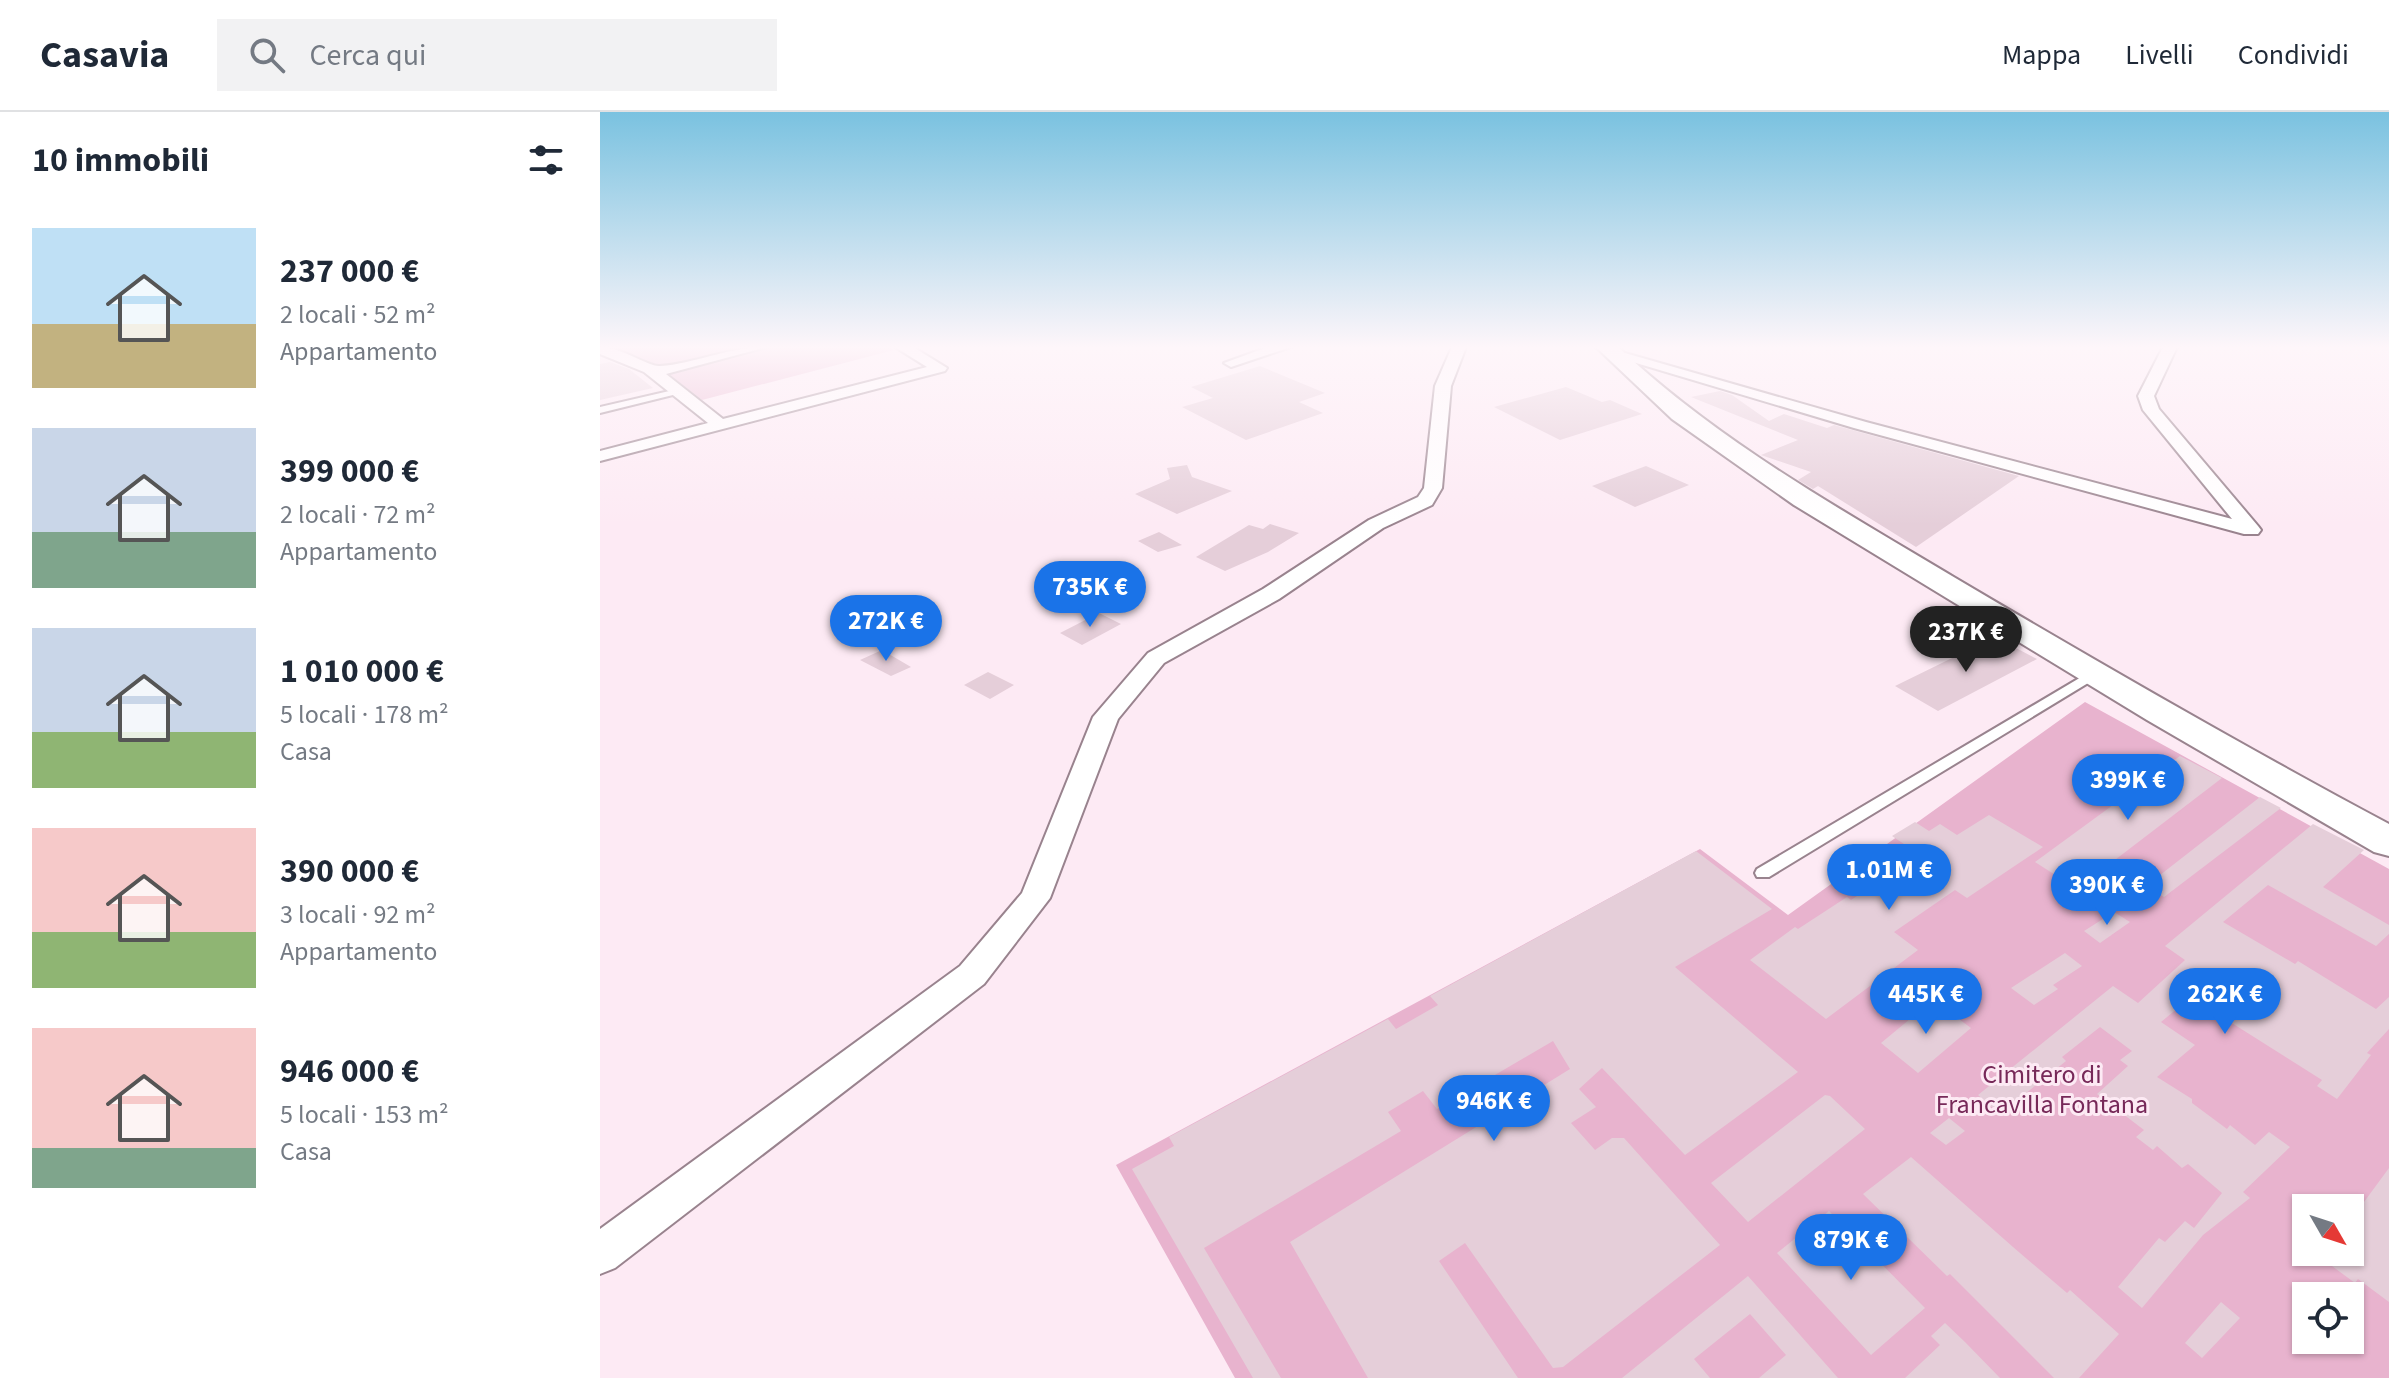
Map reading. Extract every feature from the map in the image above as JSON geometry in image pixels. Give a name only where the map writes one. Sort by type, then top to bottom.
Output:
[{"type":"street","points":[[697,406],[720,425]]},
{"type":"street","points":[[600,456],[793,406]]},
{"type":"street","points":[[600,1254],[972,975],[1035,898],[1106,717],[1156,658],[1271,594],[1376,524],[1425,501],[1433,488],[1441,406]]},
{"type":"street","points":[[1673,406],[1722,448],[2093,674],[2389,842]]},
{"type":"street","points":[[1791,406],[2251,530],[2150,406]]},
{"type":"street","points":[[600,438],[620,451]]},
{"type":"lane","points":[[1763,873],[2093,674]]},
{"type":"green space","name":"Cimitero di Francavilla Fontana","points":[[2085,702],[2389,869],[2389,1378],[1235,1378],[1116,1165],[1700,849],[1788,915]]},
{"type":"building","points":[[1308,406],[1323,413],[1246,440],[1182,407]]},
{"type":"building","points":[[1624,406],[1642,414],[1560,440],[1494,407]]},
{"type":"building","points":[[1714,406],[1748,406],[1769,421],[1784,414],[1827,428],[1834,425],[2019,476],[1916,547],[1818,486],[1813,489],[1798,480],[1811,472],[1761,455],[1798,440]]},
{"type":"building","points":[[1187,465],[1192,477],[1232,491],[1177,514],[1135,494],[1170,479],[1167,468]]},
{"type":"building","points":[[1646,466],[1689,485],[1635,507],[1592,486]]},
{"type":"building","points":[[1270,524],[1299,533],[1268,552],[1225,571],[1196,557],[1249,525],[1263,529]]},
{"type":"building","points":[[1159,532],[1182,545],[1158,552],[1138,541]]},
{"type":"building","points":[[1099,613],[1121,624],[1082,645],[1060,633]]},
{"type":"building","points":[[1995,637],[2037,659],[1938,711],[1895,686]]},
{"type":"building","points":[[882,650],[911,667],[891,676],[860,660]]},
{"type":"building","points":[[988,672],[1014,685],[990,699],[964,685]]},
{"type":"building","points":[[2180,756],[2222,778],[2077,889],[2035,862]]},
{"type":"building","points":[[2260,797],[2281,808],[2164,897],[2146,886]]},
{"type":"building","points":[[1989,815],[2043,847],[1967,898],[1955,890],[1894,932],[1918,950],[1826,1019],[1750,960],[1795,927],[1798,929],[1847,897],[1851,900],[1900,868],[1889,860],[1907,846],[1892,836],[1915,822],[1929,831],[1940,824],[1957,835]]},
{"type":"building","points":[[2313,824],[2364,850],[2323,887],[2389,925],[2389,934],[2376,946],[2268,885],[2223,922],[2295,964],[2298,961],[2376,1009],[2389,997],[2389,1029],[2367,1053],[2371,1055],[2337,1099],[2317,1086],[2322,1080],[2197,1001],[2190,998],[2161,1022],[2195,1045],[2157,1077],[2192,1099],[2192,1103],[2227,1129],[2230,1125],[2255,1145],[2269,1132],[2290,1147],[2243,1192],[2250,1198],[2203,1235],[2142,1308],[2118,1287],[2159,1238],[2165,1242],[2185,1221],[2194,1228],[2222,1193],[2188,1164],[2182,1168],[2157,1146],[2153,1150],[2136,1137],[2144,1130],[2097,1094],[2128,1066],[2120,1060],[2132,1051],[2100,1027],[2062,1057],[2066,1061],[2010,1106],[2004,1101],[1994,1109],[1978,1095],[2113,986],[2138,1003],[2185,960],[2165,946]]},
{"type":"building","points":[[1696,851],[1772,909],[1675,967],[1798,1072],[1685,1155],[1602,1068],[1579,1089],[1596,1107],[1571,1123],[1595,1150],[1612,1138],[1624,1138],[1720,1245],[1563,1367],[1553,1368],[1465,1243],[1439,1261],[1518,1378],[1368,1378],[1290,1242],[1570,1069],[1553,1041],[1437,1109],[1423,1091],[1388,1112],[1401,1131],[1204,1248],[1281,1378],[1253,1378],[1132,1169],[1174,1146],[1169,1137],[1388,1019],[1396,1029],[1438,1005],[1430,996]]},
{"type":"building","points":[[2114,912],[2130,922],[2100,943],[2084,931]]},
{"type":"building","points":[[2065,953],[2082,966],[2053,985],[2058,989],[2034,1005],[2011,988]]},
{"type":"building","points":[[1933,1000],[1971,1028],[1918,1073],[1881,1043]]},
{"type":"building","points":[[1825,1095],[1830,1096],[1865,1129],[1748,1222],[1711,1183]]},
{"type":"building","points":[[1949,1118],[1965,1131],[1946,1145],[1930,1133]]},
{"type":"building","points":[[1911,1157],[2067,1293],[2070,1290],[2119,1334],[2079,1378],[2054,1378],[1950,1274],[1947,1276],[1863,1194]]},
{"type":"building","points":[[2389,1168],[2389,1302],[2364,1282],[2358,1279],[2354,1282],[2332,1266],[2364,1266],[2364,1202]]},
{"type":"building","points":[[1829,1211],[1925,1308],[1871,1355],[1777,1253]]},
{"type":"building","points":[[1748,1276],[1838,1378],[1759,1378],[1786,1355],[1750,1314],[1694,1359],[1710,1378],[1622,1378]]},
{"type":"building","points":[[2221,1302],[2240,1318],[2202,1358],[2185,1343]]},
{"type":"building","points":[[1945,1323],[2000,1378],[1905,1378],[1940,1345],[1931,1336]]}]
